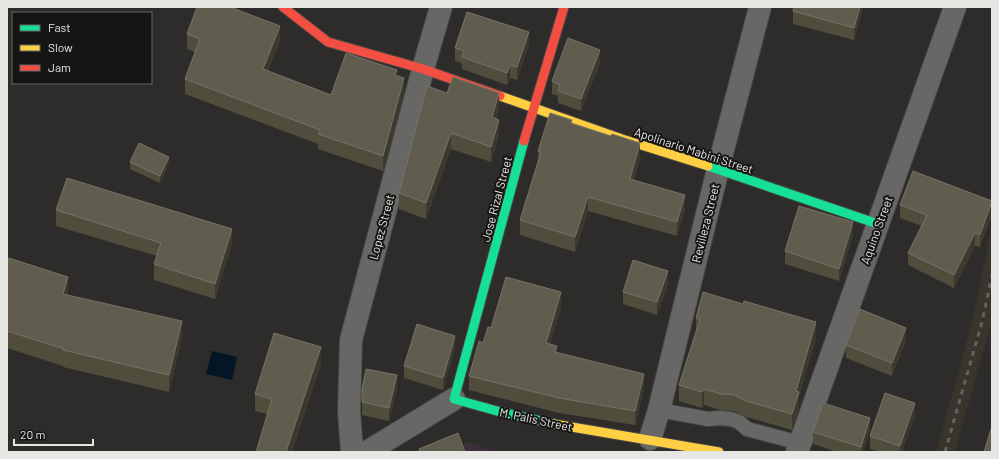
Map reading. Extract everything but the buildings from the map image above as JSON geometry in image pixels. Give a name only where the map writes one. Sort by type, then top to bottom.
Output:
[{"type":"main road","name":"Apolinario Mabini Street","points":[[283,7],[328,42],[423,68],[622,139],[718,169],[878,224]]},
{"type":"main road","name":"Jose Rizal Street","points":[[454,399],[533,107],[564,7]]},
{"type":"main road","name":"M. Palis Street","points":[[454,399],[497,411],[648,446],[719,452]]},
{"type":"street","name":"Lopez Street","points":[[352,452],[349,411],[351,340],[423,68],[441,7]]},
{"type":"street","name":"Revilleza Street","points":[[648,446],[659,410],[718,169],[760,7]]},
{"type":"street","name":"Aquino Street","points":[[799,448],[956,7]]},
{"type":"street","points":[[366,452],[454,399]]},
{"type":"lane","points":[[659,410],[708,419],[732,419],[739,422],[747,430],[799,448]]},
{"type":"shaded area","points":[[992,225],[991,324],[955,452],[936,452],[973,319]]},
{"type":"shaded area","points":[[468,442],[497,452],[439,452]]},
{"type":"water","points":[[212,351],[237,357],[232,380],[206,374]]},
{"type":"railway","points":[[945,452],[982,322],[992,275]]},
{"type":"traffic: fast","points":[[524,141],[454,399],[497,411],[554,424]]},
{"type":"traffic: fast","points":[[708,166],[878,224]]},
{"type":"traffic: slow","points":[[500,96],[622,139],[708,166]]},
{"type":"traffic: slow","points":[[554,424],[719,452]]},
{"type":"traffic: jam","points":[[283,7],[328,42],[423,69],[500,96]]},
{"type":"traffic: jam","points":[[524,141],[564,7]]}]
